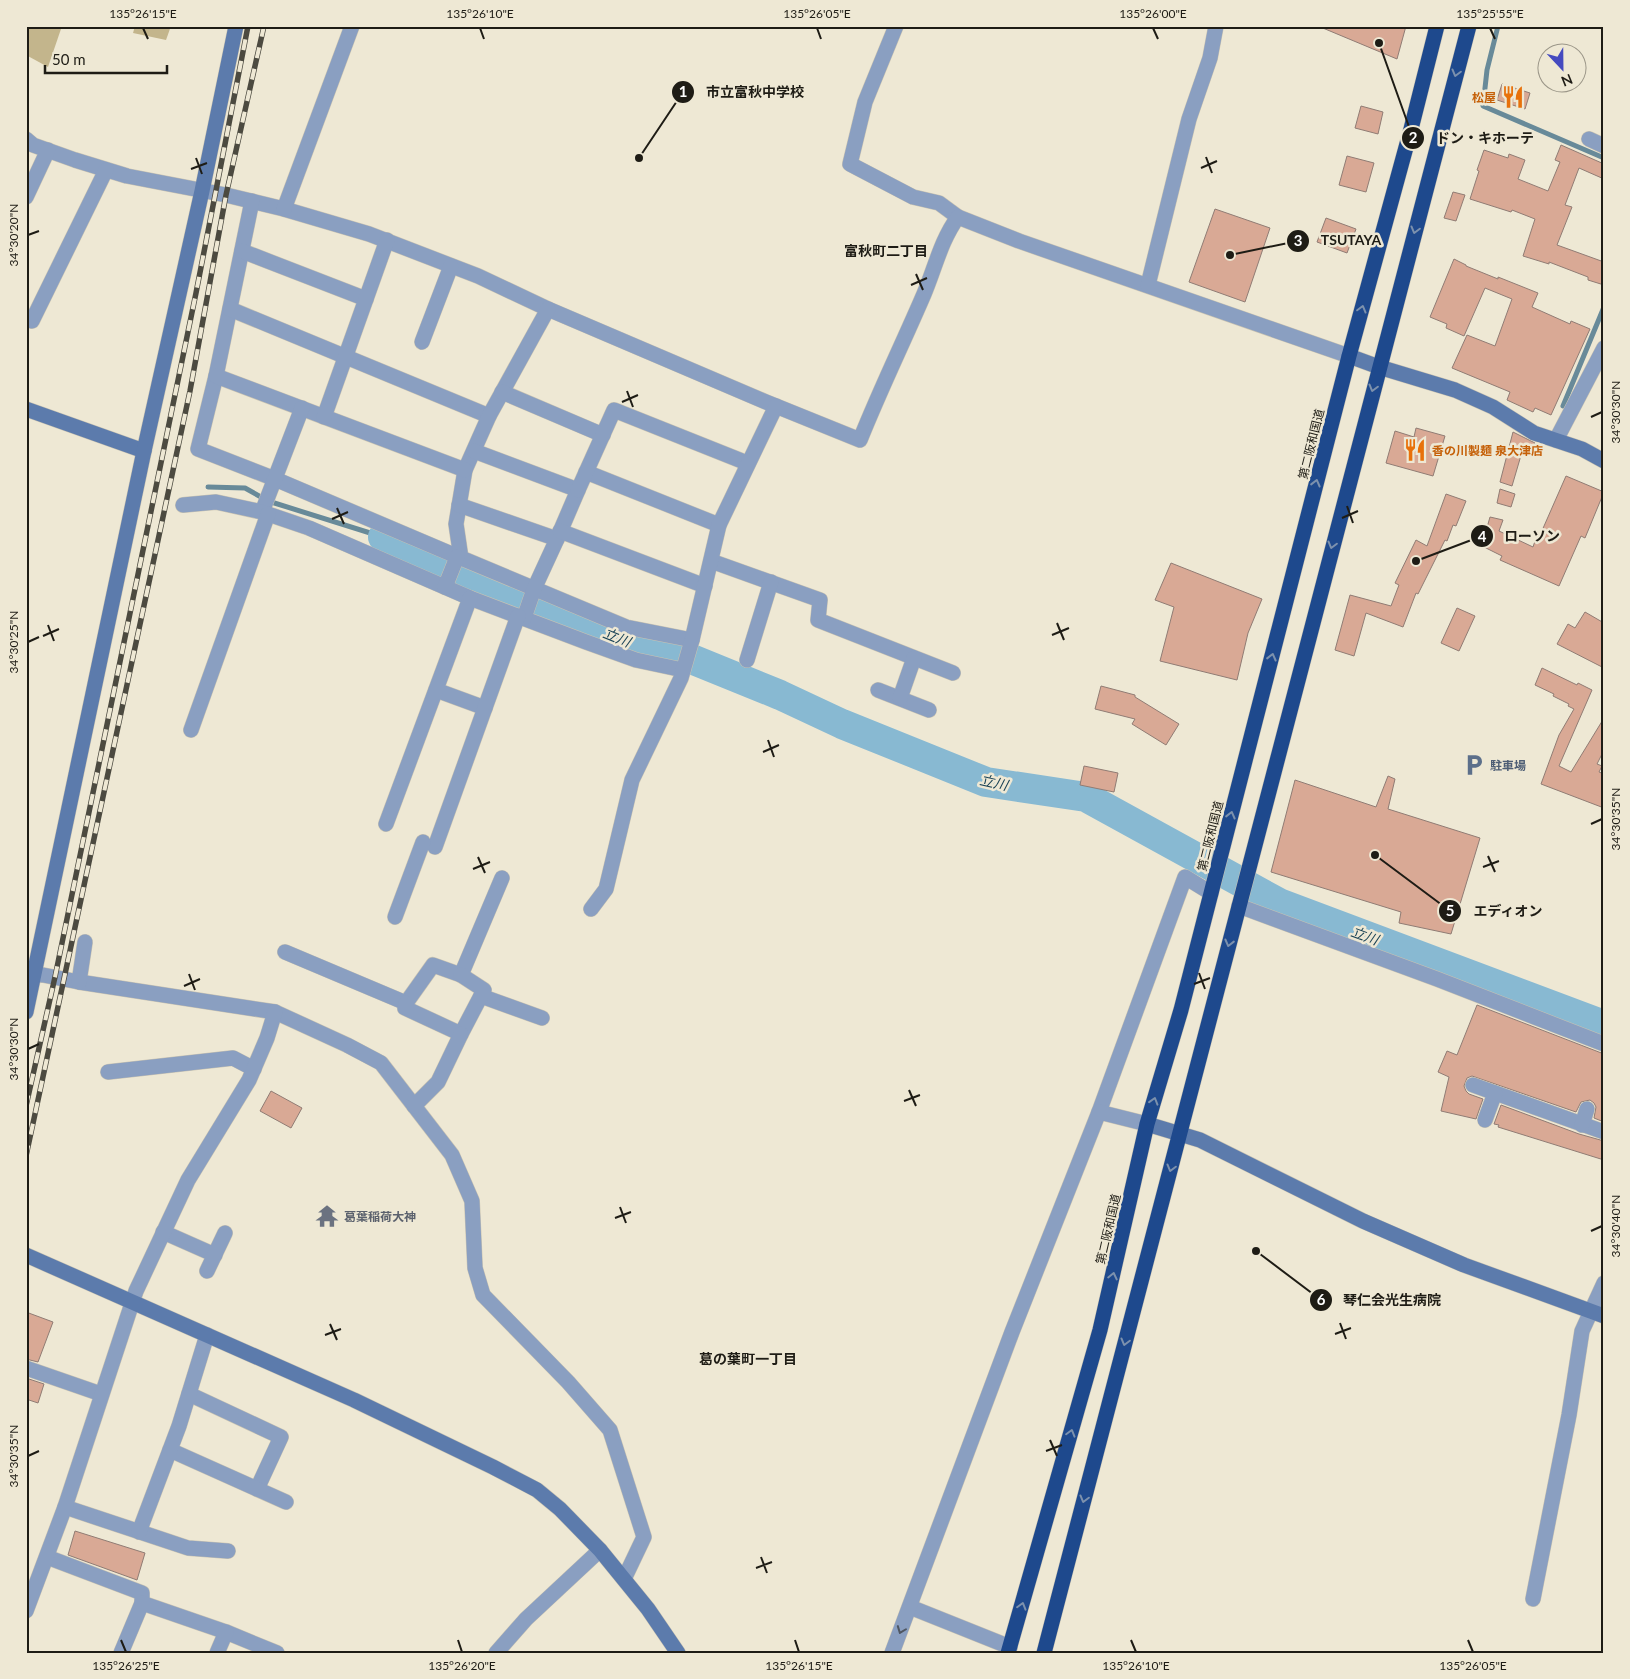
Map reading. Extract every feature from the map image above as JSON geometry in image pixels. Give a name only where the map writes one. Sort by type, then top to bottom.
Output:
[{"type":"highway","name":"第二阪和国道","points":[[1009,1650],[1100,1330],[1147,1124],[1181,1010],[1349,356],[1437,26]]},
{"type":"highway","points":[[1044,1653],[1469,26]]},
{"type":"street","points":[[26,1012],[30,975],[202,191],[236,26]]},
{"type":"street","points":[[284,209],[352,26]]},
{"type":"street","points":[[896,26],[865,102],[850,164],[913,197],[939,203],[958,217],[1019,241],[1379,367],[1455,390],[1493,407],[1534,433],[1582,449],[1604,461]]},
{"type":"street","points":[[1148,285],[1189,119],[1210,58],[1216,26]]},
{"type":"street","points":[[26,139],[33,145],[127,176],[252,201],[387,240],[478,276],[548,309],[860,440],[874,404],[925,293],[948,230],[958,217]]},
{"type":"street","points":[[1589,139],[1604,146]]},
{"type":"street","points":[[26,197],[48,150]]},
{"type":"street","points":[[32,321],[106,170]]},
{"type":"street","points":[[252,201],[216,376],[198,449],[273,484],[533,592],[626,627],[691,644]]},
{"type":"street","points":[[324,417],[387,240]]},
{"type":"street","points":[[242,251],[366,299]]},
{"type":"street","points":[[422,342],[451,266]]},
{"type":"street","points":[[230,309],[489,416]]},
{"type":"street","points":[[446,585],[458,560],[456,524],[465,470],[489,416],[548,309]]},
{"type":"street","points":[[1556,440],[1604,348]]},
{"type":"street","points":[[216,376],[465,470]]},
{"type":"street","points":[[502,392],[603,435]]},
{"type":"street","points":[[591,909],[606,889],[632,780],[683,669],[691,644],[719,525],[747,463],[776,406]]},
{"type":"street","points":[[26,408],[144,451]]},
{"type":"street","points":[[191,730],[273,484],[302,408]]},
{"type":"street","points":[[395,916],[429,844],[522,617],[614,410],[747,463]]},
{"type":"street","points":[[474,451],[578,490]]},
{"type":"street","points":[[586,472],[719,525]]},
{"type":"street","points":[[183,506],[216,502],[264,512],[309,528],[446,585],[470,598],[636,660],[683,669]]},
{"type":"street","points":[[459,505],[558,535],[705,586]]},
{"type":"street","points":[[710,561],[820,600],[818,620],[953,673]]},
{"type":"street","points":[[747,660],[771,582]]},
{"type":"street","points":[[386,824],[470,598]]},
{"type":"street","points":[[900,698],[914,658]]},
{"type":"street","points":[[436,690],[485,708]]},
{"type":"street","points":[[878,690],[929,710]]},
{"type":"street","points":[[892,1653],[1009,1341],[1099,1112],[1185,876],[1213,885]]},
{"type":"street","points":[[461,975],[502,878]]},
{"type":"street","points":[[1240,901],[1604,1044]]},
{"type":"street","points":[[79,982],[86,942]]},
{"type":"street","points":[[286,952],[406,1003]]},
{"type":"street","points":[[414,1106],[438,1082],[484,990],[461,975],[433,965],[406,1003],[405,1008],[461,1034]]},
{"type":"street","points":[[30,975],[43,974],[79,982],[275,1012],[381,1063],[452,1155],[472,1201],[475,1268],[483,1295],[568,1382],[610,1430],[644,1536],[624,1579]]},
{"type":"street","points":[[481,996],[542,1018]]},
{"type":"street","points":[[26,1611],[65,1507],[132,1301],[188,1180],[249,1080],[267,1038],[275,1012]]},
{"type":"street","points":[[108,1072],[233,1058],[254,1068]]},
{"type":"street","points":[[1473,1085],[1604,1132]]},
{"type":"street","points":[[1485,1120],[1495,1093]]},
{"type":"street","points":[[1582,1125],[1587,1110]]},
{"type":"street","points":[[1099,1112],[1200,1140],[1363,1222],[1464,1265],[1597,1314]]},
{"type":"street","points":[[163,1232],[215,1255]]},
{"type":"street","points":[[207,1271],[225,1233]]},
{"type":"street","points":[[26,1254],[354,1400],[537,1490],[560,1509],[600,1550],[648,1609],[678,1653]]},
{"type":"street","points":[[1533,1598],[1569,1416],[1582,1331],[1597,1314],[1604,1283]]},
{"type":"street","points":[[139,1532],[170,1450],[207,1335]]},
{"type":"street","points":[[26,1368],[101,1394]]},
{"type":"street","points":[[189,1394],[281,1437],[257,1489]]},
{"type":"street","points":[[170,1450],[286,1502]]},
{"type":"street","points":[[65,1507],[188,1548],[228,1551]]},
{"type":"street","points":[[496,1653],[526,1619],[600,1550]]},
{"type":"street","points":[[47,1557],[142,1593],[142,1603],[121,1653]]},
{"type":"street","points":[[142,1603],[226,1632],[277,1653]]},
{"type":"street","points":[[910,1606],[1009,1650]]},
{"type":"street","points":[[217,1653],[226,1632]]},
{"type":"shaded area","points":[[26,26],[62,26],[48,67],[26,55]]},
{"type":"shaded area","points":[[135,26],[171,26],[166,40],[133,33]]},
{"type":"building","points":[[1318,26],[1406,26],[1397,59]]},
{"type":"building","points":[[1502,84],[1530,93],[1525,109],[1497,100]]},
{"type":"building","points":[[1361,106],[1383,112],[1378,134],[1355,128]]},
{"type":"building","points":[[1561,145],[1604,164],[1604,179],[1579,168],[1565,205],[1572,207],[1557,245],[1604,262],[1604,285],[1588,280],[1588,277],[1549,262],[1549,264],[1523,256],[1535,219],[1512,210],[1511,212],[1470,199],[1484,150],[1508,158],[1509,154],[1525,160],[1518,179],[1548,191],[1560,162],[1555,160]]},
{"type":"building","points":[[1347,156],[1374,163],[1366,192],[1339,185]]},
{"type":"building","points":[[1453,192],[1465,195],[1456,221],[1444,218]]},
{"type":"building","points":[[1215,209],[1270,228],[1245,302],[1189,282]]},
{"type":"building","points":[[1326,218],[1356,229],[1347,253],[1317,242]]},
{"type":"building","points":[[1454,259],[1498,279],[1498,277],[1538,293],[1532,307],[1570,324],[1571,321],[1590,329],[1551,415],[1535,408],[1533,412],[1507,400],[1510,392],[1452,368],[1467,335],[1495,346],[1512,299],[1485,288],[1464,336],[1446,328],[1447,324],[1430,317]]},
{"type":"building","name":"香の川製麺 泉大津店","points":[[1416,428],[1445,436],[1433,476],[1386,463],[1395,431],[1414,437]]},
{"type":"building","points":[[1513,432],[1535,443],[1531,455],[1522,452],[1512,486],[1500,482]]},
{"type":"building","points":[[1566,476],[1604,492],[1585,538],[1581,536],[1559,586],[1500,560],[1502,556],[1484,547],[1491,532],[1486,531],[1490,517],[1503,520],[1499,531],[1533,547],[1535,541],[1537,542]]},
{"type":"building","points":[[1500,489],[1515,494],[1511,507],[1497,503]]},
{"type":"building","points":[[1446,494],[1466,501],[1456,526],[1453,525],[1447,541],[1445,540],[1418,594],[1416,593],[1403,627],[1366,613],[1354,656],[1335,650],[1350,595],[1391,606],[1399,585],[1395,583],[1416,540],[1427,546]]},
{"type":"building","points":[[1171,563],[1262,599],[1248,633],[1237,680],[1160,661],[1174,607],[1155,600]]},
{"type":"building","points":[[1457,608],[1475,616],[1459,651],[1441,643]]},
{"type":"building","points":[[1585,612],[1604,623],[1604,668],[1557,644],[1568,624],[1575,628]]},
{"type":"building","points":[[1542,668],[1592,690],[1559,766],[1571,772],[1604,718],[1604,750],[1597,764],[1602,766],[1599,772],[1604,774],[1604,808],[1541,784],[1559,735],[1574,709],[1568,706],[1569,704],[1553,696],[1554,694],[1535,685]]},
{"type":"building","points":[[1101,686],[1135,695],[1135,697],[1179,724],[1166,745],[1132,724],[1135,719],[1095,709]]},
{"type":"building","points":[[1084,766],[1118,773],[1114,792],[1080,785]]},
{"type":"building","points":[[1388,776],[1395,779],[1388,809],[1480,838],[1451,934],[1399,923],[1401,912],[1271,872],[1295,780],[1376,807]]},
{"type":"building","points":[[1477,1005],[1604,1054],[1604,1122],[1594,1118],[1596,1107],[1590,1100],[1581,1102],[1576,1112],[1472,1076],[1467,1078],[1464,1086],[1469,1094],[1483,1099],[1476,1119],[1441,1111],[1449,1077],[1438,1072],[1447,1051],[1457,1055]]},
{"type":"building","points":[[271,1091],[302,1108],[291,1128],[260,1111]]},
{"type":"building","points":[[1501,1105],[1579,1134],[1604,1141],[1604,1160],[1498,1127],[1499,1125],[1494,1124]]},
{"type":"building","points":[[26,1312],[53,1322],[38,1362],[26,1359]]},
{"type":"building","points":[[26,1378],[44,1384],[38,1403],[26,1399]]},
{"type":"building","points":[[75,1531],[145,1553],[137,1580],[68,1555]]},
{"type":"waterway","points":[[1498,26],[1487,70],[1483,106],[1604,158]]},
{"type":"waterway","points":[[1563,406],[1604,307]]},
{"type":"waterway","points":[[208,487],[245,488],[268,501],[383,537]]},
{"type":"waterway","name":"立川","points":[[383,537],[475,581],[644,648],[689,658],[780,695],[842,724],[986,782],[1086,797],[1279,903],[1604,1025]]},
{"type":"railway","points":[[26,1106],[55,977],[196,293],[248,26]]},
{"type":"railway","points":[[26,1156],[190,391],[226,195],[264,26]]},
{"type":"place","name":"ドン・キホーテ","points":[[1379,43]]},
{"type":"place","name":"松屋","points":[[1513,97]]},
{"type":"place","name":"市立富秋中学校","points":[[639,158]]},
{"type":"place","name":"TSUTAYA","points":[[1230,255]]},
{"type":"place","name":"香の川製麺 泉大津店","points":[[1415,450]]},
{"type":"place","name":"ローソン","points":[[1416,561]]},
{"type":"place","name":"駐車場","points":[[1474,765]]},
{"type":"place","name":"エディオン","points":[[1375,855]]},
{"type":"place","name":"葛葉稲荷大神","points":[[327,1216]]},
{"type":"place","name":"琴仁会光生病院","points":[[1256,1251]]},
{"type":"district","name":"富秋町二丁目","points":[[886,250]]},
{"type":"district","name":"葛の葉町一丁目","points":[[748,1358]]}]
